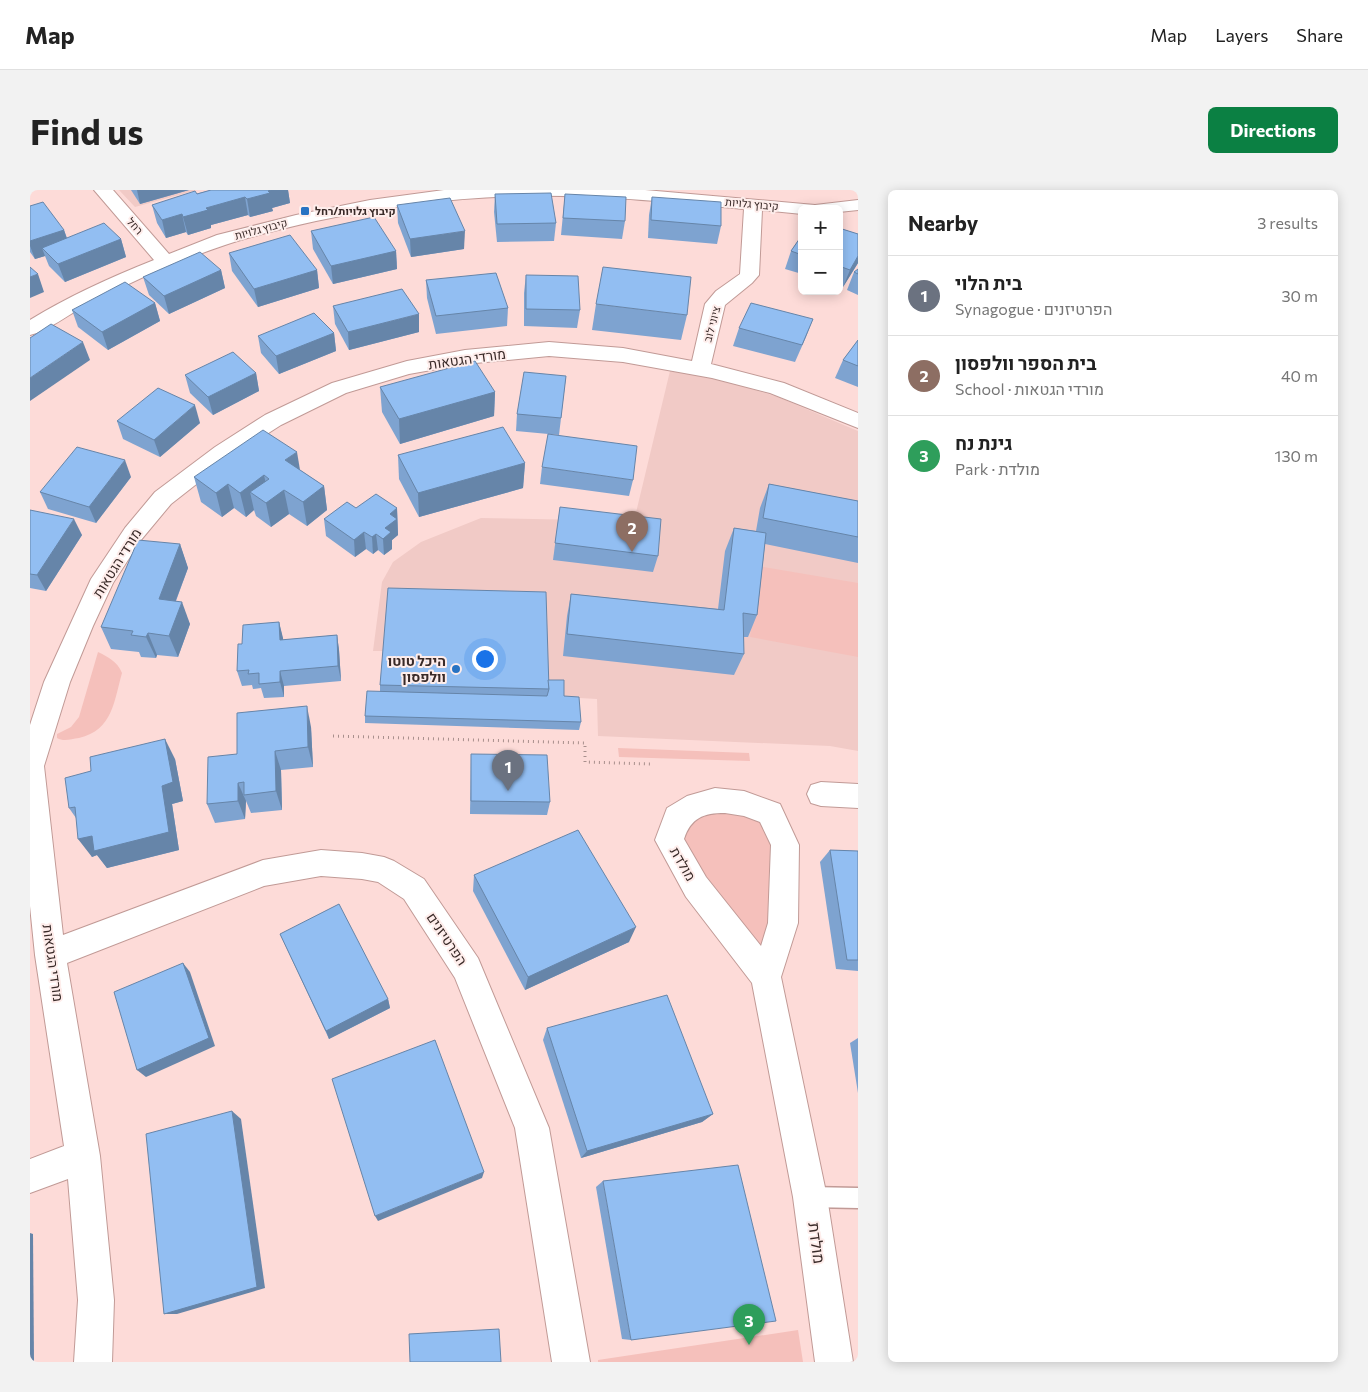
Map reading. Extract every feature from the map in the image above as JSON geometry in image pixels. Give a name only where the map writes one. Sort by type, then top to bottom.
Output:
[{"type":"street","name":"רחל","points":[[103,190],[166,262]]},
{"type":"street","name":"קיבוץ גלויות","points":[[30,329],[52,314],[166,262],[222,239],[317,214],[421,197],[519,190],[626,193],[798,208]]},
{"type":"street","name":"ציוני לוב","points":[[700,369],[716,304],[721,296],[742,284],[749,275],[753,204]]},
{"type":"street","points":[[843,207],[858,205]]},
{"type":"street","name":"מורדי הגטאות","points":[[93,1362],[96,1300],[83,1156],[50,955],[30,766],[57,682],[80,626],[104,579],[133,534],[170,492],[223,452],[273,420],[339,388],[407,368],[465,357],[549,349],[623,355],[700,369],[777,388],[858,422]]},
{"type":"street","points":[[821,794],[858,796]]},
{"type":"street","name":"מולדת","points":[[766,977],[782,922],[785,846],[770,813],[750,805],[726,800],[698,805],[677,818],[669,840],[696,886],[766,977],[810,1197],[834,1362]]},
{"type":"street","name":"הפרטיזנים","points":[[50,955],[263,873],[321,863],[362,866],[384,870],[414,889],[467,969],[532,1128],[570,1362]]},
{"type":"street","points":[[30,1176],[83,1156]]},
{"type":"lane","points":[[810,1197],[858,1198]]},
{"type":"path","points":[[333,736],[585,743],[585,762],[650,764]]},
{"type":"shaded area","points":[[119,190],[197,190],[135,207]]},
{"type":"shaded area","points":[[670,371],[716,378],[778,397],[858,431],[858,751],[830,746],[598,736],[597,699],[562,697],[385,651],[373,651],[382,582],[393,562],[421,542],[481,518],[634,521]]},
{"type":"shaded area","points":[[758,566],[858,583],[858,657],[750,637]]},
{"type":"shaded area","points":[[98,652],[115,662],[122,673],[110,713],[99,728],[90,734],[68,740],[57,738],[57,734],[71,727],[79,717]]},
{"type":"shaded area","points":[[618,748],[749,753],[750,761],[619,757]]},
{"type":"shaded area","points":[[750,805],[785,845],[766,977],[696,887],[677,817]]},
{"type":"shaded area","points":[[798,1330],[803,1362],[598,1362],[598,1360]]},
{"type":"building","points":[[211,190],[271,190],[268,191],[270,193],[247,199],[245,197],[206,208],[208,210],[183,217],[182,214],[162,220],[152,205],[195,191],[197,194]]},
{"type":"building","points":[[551,193],[556,223],[497,224],[495,194]]},
{"type":"building","points":[[565,194],[626,197],[625,221],[563,218]]},
{"type":"building","points":[[652,197],[721,202],[721,226],[651,220]]},
{"type":"building","points":[[450,198],[465,231],[410,239],[397,205]]},
{"type":"building","points":[[43,202],[64,230],[30,241],[30,206]]},
{"type":"building","points":[[374,217],[396,251],[331,266],[311,231]]},
{"type":"building","points":[[104,223],[121,239],[58,264],[42,248]]},
{"type":"building","points":[[843,229],[858,234],[858,256],[850,270],[843,267]]},
{"type":"building","points":[[290,235],[317,270],[254,289],[229,253]]},
{"type":"building","points":[[798,241],[798,254],[791,251]]},
{"type":"building","points":[[200,252],[221,270],[164,296],[143,277]]},
{"type":"building","points":[[30,267],[38,274],[30,277]]},
{"type":"building","points":[[603,267],[691,277],[687,315],[596,304]]},
{"type":"building","points":[[496,273],[508,308],[436,316],[426,280]]},
{"type":"building","points":[[526,275],[578,276],[580,310],[526,309]]},
{"type":"building","points":[[125,282],[155,303],[102,332],[72,310]]},
{"type":"building","points":[[402,289],[419,314],[348,332],[333,306]]},
{"type":"building","points":[[751,303],[813,319],[802,345],[739,328]]},
{"type":"building","points":[[314,313],[334,333],[276,356],[258,336]]},
{"type":"building","points":[[51,324],[83,342],[30,378],[30,338]]},
{"type":"building","points":[[858,340],[858,366],[843,360]]},
{"type":"building","points":[[233,352],[256,373],[208,397],[185,375]]},
{"type":"building","points":[[475,361],[495,392],[399,419],[380,387]]},
{"type":"building","points":[[524,372],[566,376],[561,418],[517,414]]},
{"type":"building","points":[[158,388],[195,405],[154,440],[117,421]]},
{"type":"building","points":[[503,427],[525,463],[418,493],[398,455]]},
{"type":"building","points":[[263,430],[297,452],[285,460],[324,486],[303,502],[284,490],[266,503],[250,492],[269,479],[264,475],[240,493],[228,484],[216,493],[194,477]]},
{"type":"building","points":[[548,434],[637,446],[633,480],[542,467]]},
{"type":"building","points":[[77,447],[125,460],[89,507],[40,492]]},
{"type":"building","points":[[769,484],[858,501],[858,537],[763,518]]},
{"type":"building","points":[[376,494],[397,508],[390,514],[397,519],[385,528],[391,532],[383,539],[376,534],[372,537],[364,532],[354,540],[324,519],[347,502],[356,508]]},
{"type":"building","points":[[560,507],[661,519],[658,556],[555,543]]},
{"type":"building","points":[[30,510],[74,519],[37,575],[30,574]]},
{"type":"building","points":[[734,528],[766,533],[757,615],[743,613],[744,654],[567,634],[571,594],[724,610]]},
{"type":"building","points":[[138,540],[180,544],[159,599],[182,602],[169,636],[148,633],[146,637],[131,635],[133,631],[101,627]]},
{"type":"building","points":[[388,588],[546,592],[549,689],[380,685]]},
{"type":"building","points":[[279,622],[280,640],[337,635],[338,666],[280,671],[280,682],[259,684],[259,673],[248,674],[249,670],[237,671],[238,644],[242,644],[243,625]]},
{"type":"building","points":[[548,680],[564,680],[564,696],[579,697],[581,722],[365,716],[367,691],[547,696],[549,689]]},
{"type":"building","points":[[307,706],[308,747],[275,751],[276,791],[244,795],[244,782],[238,783],[238,801],[207,804],[208,757],[237,754],[237,713]]},
{"type":"building","points":[[165,739],[173,782],[162,786],[169,832],[94,851],[92,836],[78,839],[75,807],[69,808],[65,778],[91,771],[90,757]]},
{"type":"building","points":[[471,754],[547,755],[550,802],[471,801]]},
{"type":"building","points":[[578,830],[636,927],[528,977],[474,875]]},
{"type":"building","points":[[830,850],[858,851],[858,960],[847,960]]},
{"type":"building","points":[[339,904],[388,999],[326,1031],[280,934]]},
{"type":"building","points":[[183,963],[209,1038],[137,1070],[114,992]]},
{"type":"building","points":[[667,995],[713,1114],[587,1151],[547,1028]]},
{"type":"building","points":[[435,1040],[484,1172],[375,1216],[332,1079]]},
{"type":"building","points":[[232,1111],[257,1287],[164,1314],[146,1134]]},
{"type":"building","points":[[738,1165],[776,1321],[631,1340],[603,1181]]},
{"type":"building","points":[[499,1329],[501,1362],[410,1362],[409,1334]]},
{"type":"place","name":"קיבוץ גלויות/רחל","points":[[305,211]]},
{"type":"place","name":"בית הספר וולפסון","points":[[632,552]]},
{"type":"place","name":"היכל טוטו וולפסון","points":[[456,669]]},
{"type":"place","name":"בית הלוי","points":[[508,791]]},
{"type":"place","name":"גינת נח","points":[[749,1345]]}]
